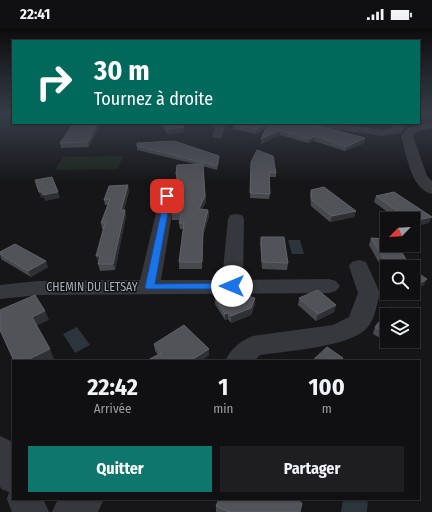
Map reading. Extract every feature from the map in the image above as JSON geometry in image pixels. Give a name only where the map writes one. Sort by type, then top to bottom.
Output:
[{"type":"street","points":[[407,137],[420,177],[432,190]]},
{"type":"street","points":[[149,287],[170,184]]},
{"type":"street","points":[[232,286],[236,219]]},
{"type":"street","points":[[239,360],[253,346],[336,334],[359,322],[370,293],[359,266]]},
{"type":"street","name":"CHEMIN DU LETSAY","points":[[0,292],[38,288],[329,286]]},
{"type":"street","points":[[0,452],[12,475]]},
{"type":"street","points":[[25,500],[31,512]]},
{"type":"street","points":[[70,512],[86,500]]},
{"type":"shaded area","points":[[123,156],[118,169],[55,170],[63,157]]},
{"type":"shaded area","points":[[288,240],[300,240],[304,254],[292,254]]},
{"type":"shaded area","points":[[77,327],[90,345],[75,353],[63,334]]},
{"type":"shaded area","points":[[343,500],[368,500],[367,512],[341,512]]},
{"type":"building","points":[[64,137],[91,137],[88,142],[60,143]]},
{"type":"building","points":[[301,137],[314,137],[309,139]]},
{"type":"building","points":[[317,137],[360,137],[365,138],[346,147]]},
{"type":"building","points":[[174,141],[219,156],[217,166],[137,146],[137,143]]},
{"type":"building","points":[[257,150],[273,156],[276,173],[269,172],[270,194],[250,193],[251,162]]},
{"type":"building","points":[[203,164],[205,196],[199,209],[208,210],[203,230],[202,262],[179,262],[184,223],[179,223],[182,214],[172,214],[178,179],[176,174],[177,165]]},
{"type":"building","points":[[52,177],[58,192],[43,195],[42,192],[39,192],[35,180]]},
{"type":"building","points":[[128,185],[121,210],[125,210],[113,264],[98,264],[100,256],[96,256],[105,223],[101,223],[110,199],[104,200],[109,186]]},
{"type":"building","points":[[324,187],[356,211],[332,216],[312,200],[311,190]]},
{"type":"building","points":[[394,192],[432,217],[420,220],[420,212],[398,212],[376,196]]},
{"type":"building","points":[[261,237],[284,237],[288,263],[262,262]]},
{"type":"building","points":[[371,238],[380,239],[380,252],[402,252],[406,260],[385,260]]},
{"type":"building","points":[[15,244],[46,261],[28,271],[0,254],[0,252]]},
{"type":"building","points":[[420,274],[427,279],[420,284]]},
{"type":"building","points":[[318,290],[336,305],[318,314],[299,298]]},
{"type":"building","points":[[231,292],[234,296],[240,294],[255,298],[251,308],[231,316],[228,313],[225,314],[215,298]]},
{"type":"building","points":[[35,295],[45,311],[32,317],[50,349],[27,360],[14,360],[0,330],[0,310]]},
{"type":"building","points":[[380,321],[380,330],[375,327]]},
{"type":"building","points":[[184,325],[209,349],[192,360],[148,360],[161,353],[154,344]]},
{"type":"building","points":[[327,347],[343,358],[341,360],[313,360]]},
{"type":"building","points":[[219,500],[297,500],[302,503],[300,512],[229,512],[216,506]]},
{"type":"route","points":[[167,196],[149,287],[232,286]]}]
